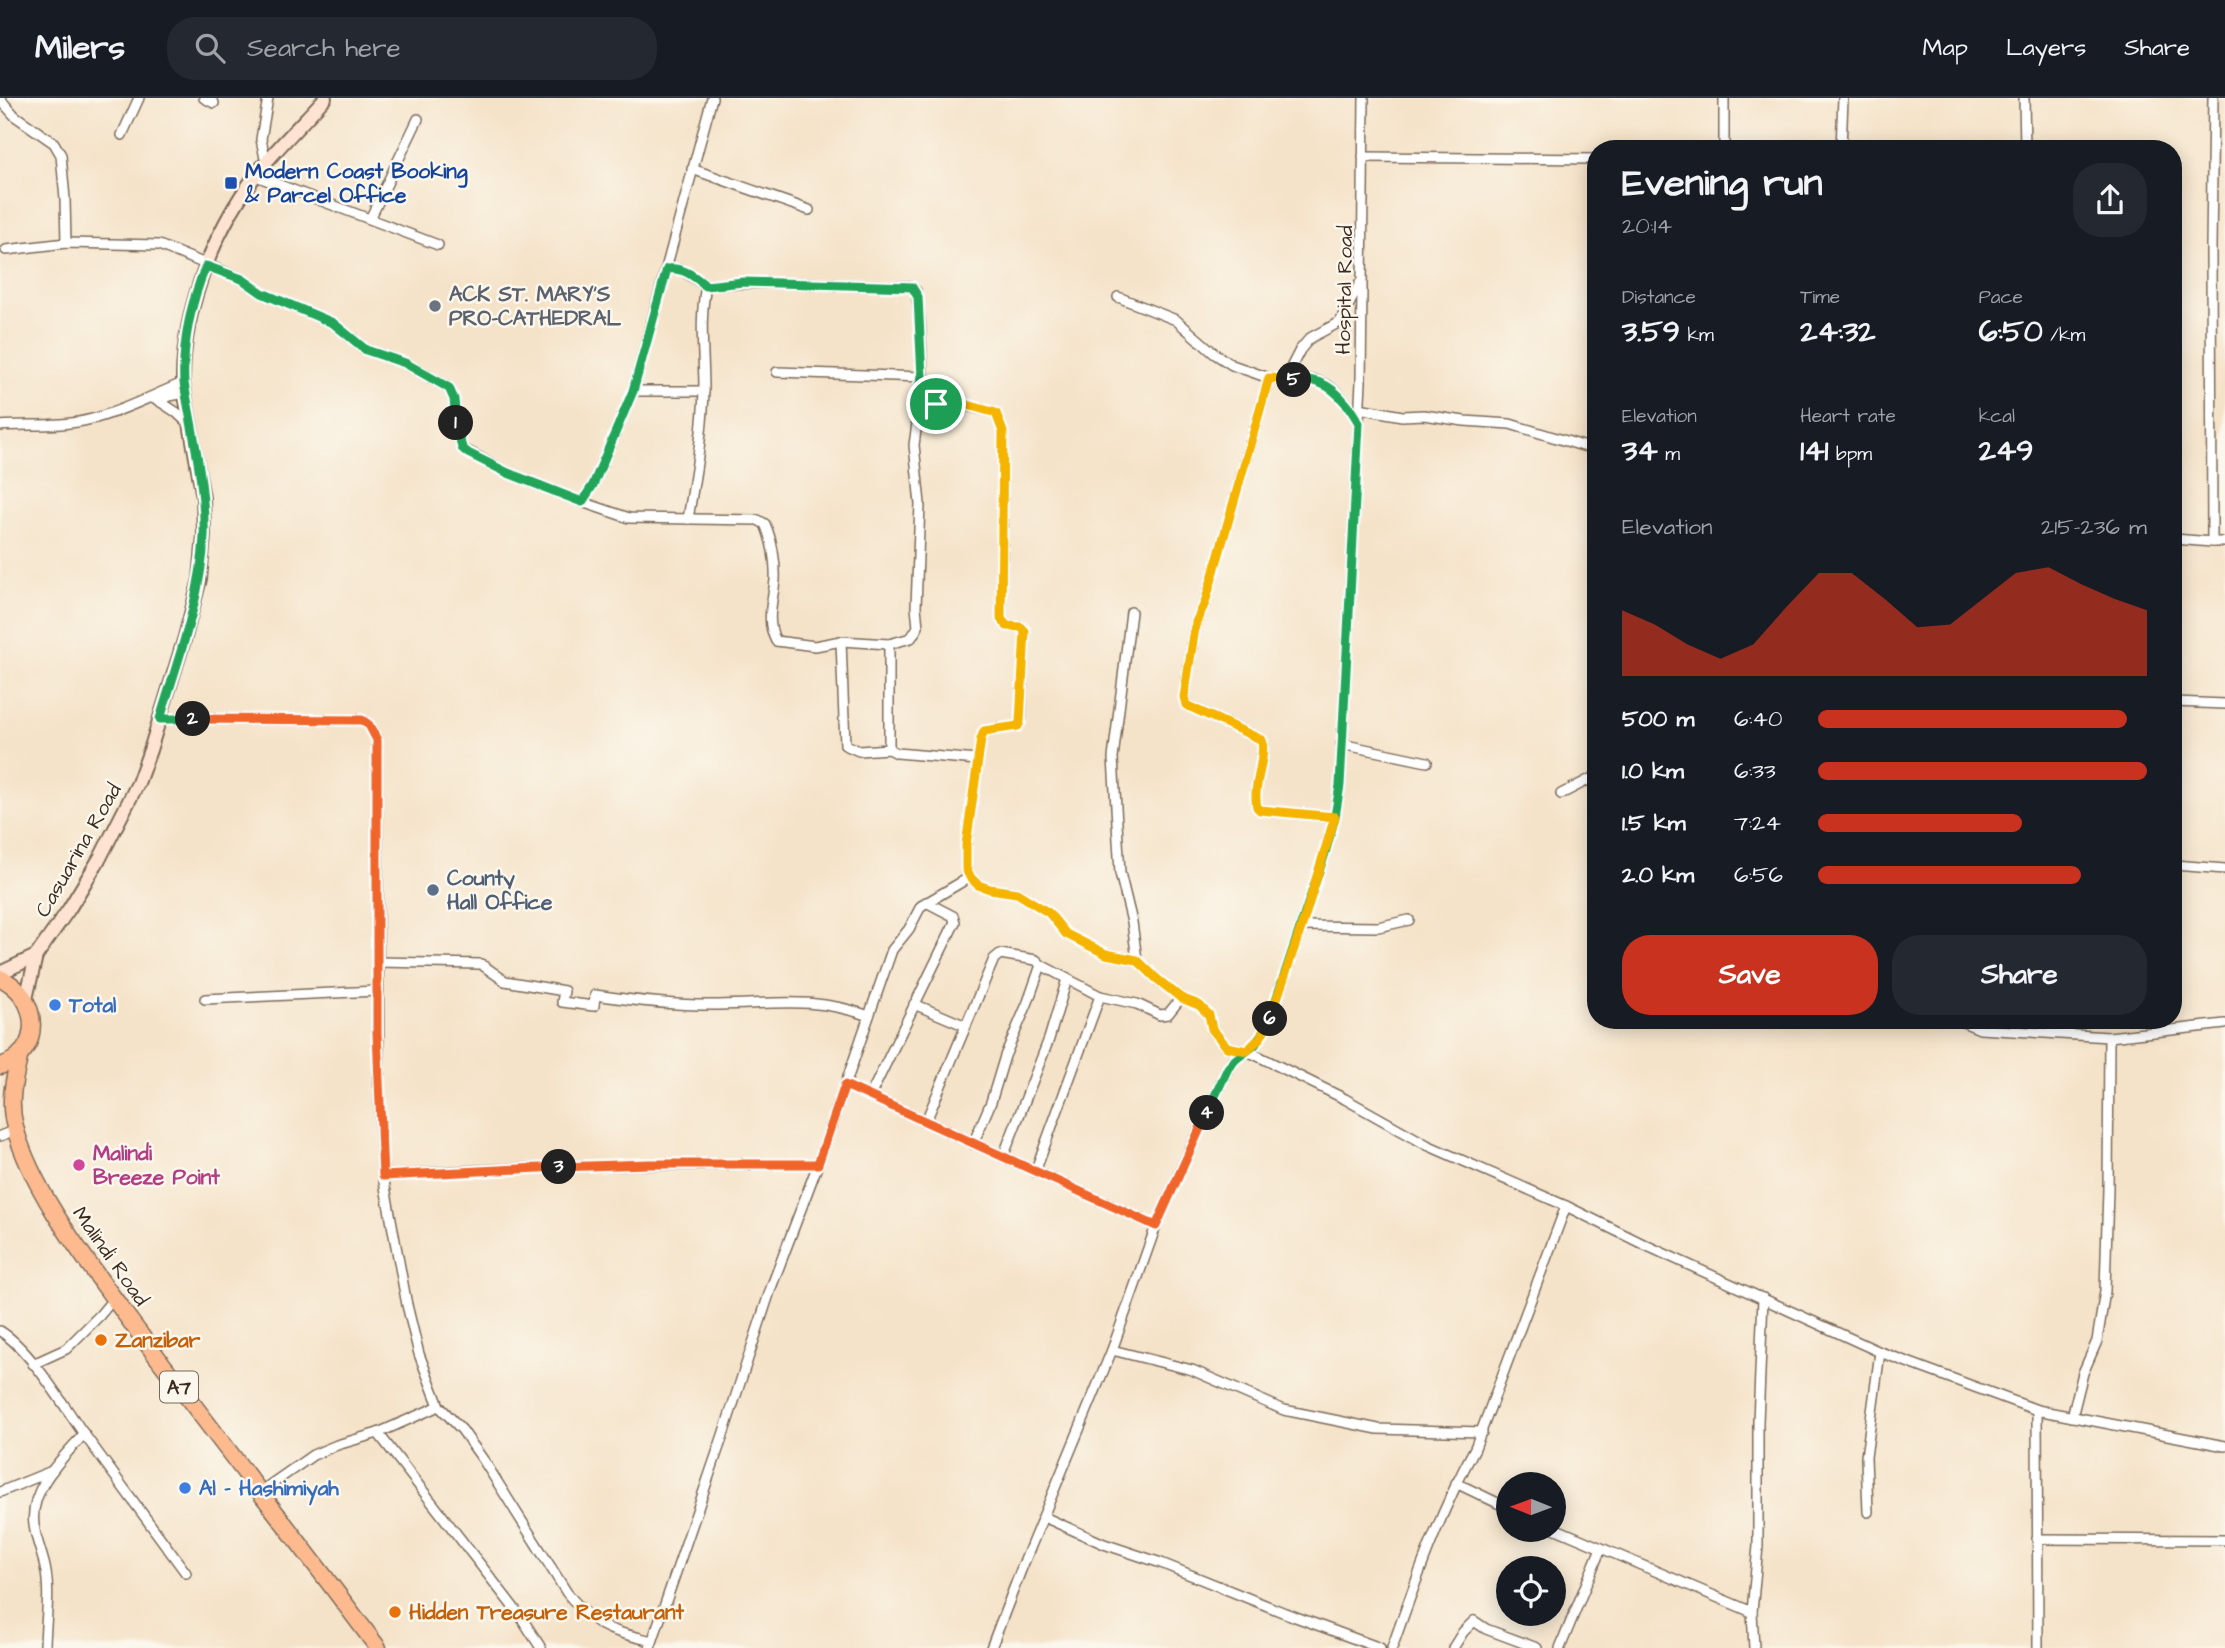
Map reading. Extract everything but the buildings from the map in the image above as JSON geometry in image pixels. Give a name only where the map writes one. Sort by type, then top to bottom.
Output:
[{"type":"highway","points":[[0,975],[13,983],[26,999]]},
{"type":"highway","name":"Malindi Road","points":[[26,999],[32,1028],[28,1042],[20,1054],[13,1082],[8,1133],[51,1205],[114,1298],[378,1648]]},
{"type":"highway","points":[[0,1066],[20,1054]]},
{"type":"highway","name":"Malindi Road","points":[[0,1090],[11,1109]]},
{"type":"street","points":[[122,135],[139,98]]},
{"type":"street","points":[[204,98],[214,103]]},
{"type":"street","points":[[266,163],[261,139],[268,98]]},
{"type":"street","name":"Casuarina Road","points":[[36,956],[102,856],[138,783],[160,719],[200,579],[204,535],[203,498],[183,364],[194,304],[206,266],[233,209],[256,176],[325,98]]},
{"type":"street","points":[[582,502],[593,485],[633,391],[712,98]]},
{"type":"street","name":"Hospital Road","points":[[991,1648],[1020,1570],[1112,1350],[1156,1226],[1228,1068],[1260,1038],[1268,1024],[1335,817],[1340,785],[1359,423],[1364,98]]},
{"type":"street","points":[[1724,98],[1724,140]]},
{"type":"street","points":[[1842,140],[1843,98]]},
{"type":"street","points":[[2024,98],[2025,140]]},
{"type":"street","points":[[2212,542],[2213,98]]},
{"type":"street","points":[[0,99],[15,116],[54,143],[61,155],[66,243]]},
{"type":"street","points":[[370,219],[418,119]]},
{"type":"street","points":[[1363,157],[1587,159]]},
{"type":"street","points":[[692,169],[809,210]]},
{"type":"street","points":[[256,176],[438,245]]},
{"type":"street","points":[[6,250],[66,243],[159,244],[242,279],[262,293],[333,323],[366,350],[405,363],[449,388],[454,399],[457,431],[462,448],[508,473],[629,518],[758,520],[765,524],[771,543],[775,577],[769,615],[771,633],[776,641],[815,646],[841,641],[888,644],[911,638],[918,627],[916,607],[920,504],[914,445],[917,423],[912,408],[922,377],[918,297],[912,287],[743,282],[706,286],[680,269],[667,269]]},
{"type":"street","points":[[1284,381],[1300,350],[1310,338],[1340,322],[1362,280]]},
{"type":"street","points":[[688,519],[699,452],[704,391],[702,304],[706,286]]},
{"type":"street","points":[[1118,297],[1176,320],[1232,365],[1284,381],[1306,378],[1320,382],[1336,391],[1359,423]]},
{"type":"street","points":[[150,400],[162,391],[183,364]]},
{"type":"street","points":[[777,372],[922,377]]},
{"type":"street","points":[[1269,378],[1205,603],[1196,622],[1184,697],[1186,705],[1262,740],[1264,748],[1256,785],[1257,807],[1260,810],[1335,817]]},
{"type":"street","points":[[162,391],[185,388]]},
{"type":"street","points":[[0,426],[53,425],[91,419],[185,388]]},
{"type":"street","points":[[633,391],[704,391]]},
{"type":"street","points":[[150,400],[176,412],[190,425]]},
{"type":"street","points":[[912,408],[936,404],[964,404],[996,413],[1003,432],[1001,619],[1007,626],[1021,627],[1025,631],[1021,716],[1018,726],[984,731],[977,760],[966,845],[966,869],[978,885],[1017,893],[1049,913],[1066,934],[1106,954],[1137,960],[1181,998],[1199,1005],[1209,1015],[1212,1029],[1227,1047],[1247,1051],[1345,1099],[1427,1145],[1566,1206],[1880,1352],[2037,1410],[2225,1447]]},
{"type":"street","points":[[1359,408],[1402,416],[1424,415],[1510,424],[1587,447]]},
{"type":"street","points":[[2182,540],[2225,542]]},
{"type":"street","points":[[1131,612],[1114,758],[1120,873],[1132,922],[1137,960]]},
{"type":"street","points":[[841,641],[845,745],[859,751],[889,749],[897,753],[977,760]]},
{"type":"street","points":[[888,644],[889,749]]},
{"type":"street","points":[[2182,702],[2225,704]]},
{"type":"street","points":[[160,719],[362,720],[369,725],[377,740],[377,991],[383,1176],[419,1354],[439,1406],[462,1430],[484,1461],[567,1593],[583,1613],[608,1629],[651,1644],[771,1288],[818,1164],[892,950],[909,929],[921,906],[970,877]]},
{"type":"street","points":[[1341,744],[1427,762]]},
{"type":"street","points":[[1561,794],[1587,781]]},
{"type":"street","points":[[2182,866],[2225,869]]},
{"type":"street","points":[[870,1096],[955,922],[953,916],[926,902]]},
{"type":"street","points":[[1301,926],[1378,927],[1409,920]]},
{"type":"street","points":[[926,1121],[994,959],[1000,954],[1036,960],[1100,996],[1137,1004],[1164,1015],[1171,1011],[1181,998]]},
{"type":"street","points":[[0,975],[36,956]]},
{"type":"street","points":[[26,999],[36,956]]},
{"type":"street","points":[[377,962],[481,964],[505,981],[564,990],[562,1002],[594,1006],[595,995],[716,1006],[805,1001],[845,1007],[869,1016]]},
{"type":"street","points":[[972,1144],[991,1102],[1005,1056],[1041,965]]},
{"type":"street","points":[[1003,1157],[1049,1039],[1068,979]]},
{"type":"street","points":[[205,999],[377,991]]},
{"type":"street","points":[[1035,1172],[1100,996]]},
{"type":"street","points":[[914,1004],[966,1026]]},
{"type":"street","points":[[2182,1029],[2225,1024]]},
{"type":"street","points":[[1980,1029],[2109,1037],[2180,1029]]},
{"type":"street","points":[[2072,1417],[2083,1373],[2097,1341],[2105,1291],[2109,1037]]},
{"type":"street","points":[[845,1085],[1156,1226]]},
{"type":"street","points":[[383,1176],[635,1164],[818,1164]]},
{"type":"street","points":[[1392,1648],[1418,1574],[1456,1483],[1482,1432],[1566,1206]]},
{"type":"street","points":[[33,1364],[66,1349],[114,1298]]},
{"type":"street","points":[[1754,1648],[1752,1612],[1758,1546],[1758,1422],[1763,1298]]},
{"type":"street","points":[[0,1331],[14,1342],[33,1364],[186,1573]]},
{"type":"street","points":[[1112,1350],[1192,1370],[1284,1410],[1378,1429],[1482,1432]]},
{"type":"street","points":[[1868,1512],[1866,1457],[1880,1352]]},
{"type":"street","points":[[260,1492],[313,1455],[378,1433],[439,1406]]},
{"type":"street","points":[[2037,1410],[2038,1648]]},
{"type":"street","points":[[45,1648],[48,1586],[46,1566],[36,1537],[34,1510],[36,1499],[52,1471],[84,1433]]},
{"type":"street","points":[[378,1433],[521,1617],[541,1648]]},
{"type":"street","points":[[0,1492],[52,1471]]},
{"type":"street","points":[[1456,1483],[1496,1502]]},
{"type":"street","points":[[1044,1517],[1104,1544],[1161,1563],[1380,1648]]},
{"type":"street","points":[[1566,1533],[1752,1612]]},
{"type":"street","points":[[2037,1539],[2225,1540]]},
{"type":"street","points":[[1560,1648],[1601,1548]]},
{"type":"street","points":[[1453,1648],[1474,1621],[1486,1629],[1536,1648]]},
{"type":"place","name":"Modern Coast Booking & Parcel Office","points":[[231,183]]},
{"type":"place","name":"ACK ST. MARY'S PRO-CATHEDRAL","points":[[435,306]]},
{"type":"place","name":"County Hall Office","points":[[433,890]]},
{"type":"place","name":"Total","points":[[55,1005]]},
{"type":"place","name":"Malindi Breeze Point","points":[[79,1165]]},
{"type":"place","name":"Zanzibar","points":[[101,1340]]},
{"type":"place","name":"Al - Hashimiyah","points":[[185,1488]]},
{"type":"place","name":"Hidden Treasure Restaurant","points":[[395,1612]]},
{"type":"route","points":[[936,404],[912,408],[922,377],[918,297],[912,287],[765,282],[706,286],[680,269],[667,269],[633,391],[593,485],[582,502],[508,473],[462,448],[457,431],[454,399],[449,388],[405,363],[366,350],[333,323],[262,293],[242,279],[206,266],[194,304],[183,364],[203,498],[204,535],[200,579],[160,719],[362,720],[374,731],[377,740],[377,1033],[383,1176],[649,1164],[818,1164],[845,1085],[1156,1226],[1228,1068],[1255,1045],[1268,1024],[1335,817],[1340,785],[1359,423],[1336,391],[1320,382],[1306,378],[1284,381],[1269,378],[1205,603],[1196,622],[1184,697],[1186,705],[1262,740],[1264,748],[1256,785],[1257,807],[1260,810],[1335,817],[1305,916],[1268,1024],[1260,1038],[1255,1045],[1247,1051],[1227,1047],[1212,1029],[1209,1015],[1199,1005],[1181,998],[1137,960],[1106,954],[1066,934],[1049,913],[1017,893],[978,885],[966,869],[966,845],[981,739],[984,731],[1018,726],[1020,722],[1025,631],[1021,627],[1007,626],[1001,619],[1003,432],[996,413],[964,404],[936,404]]}]
